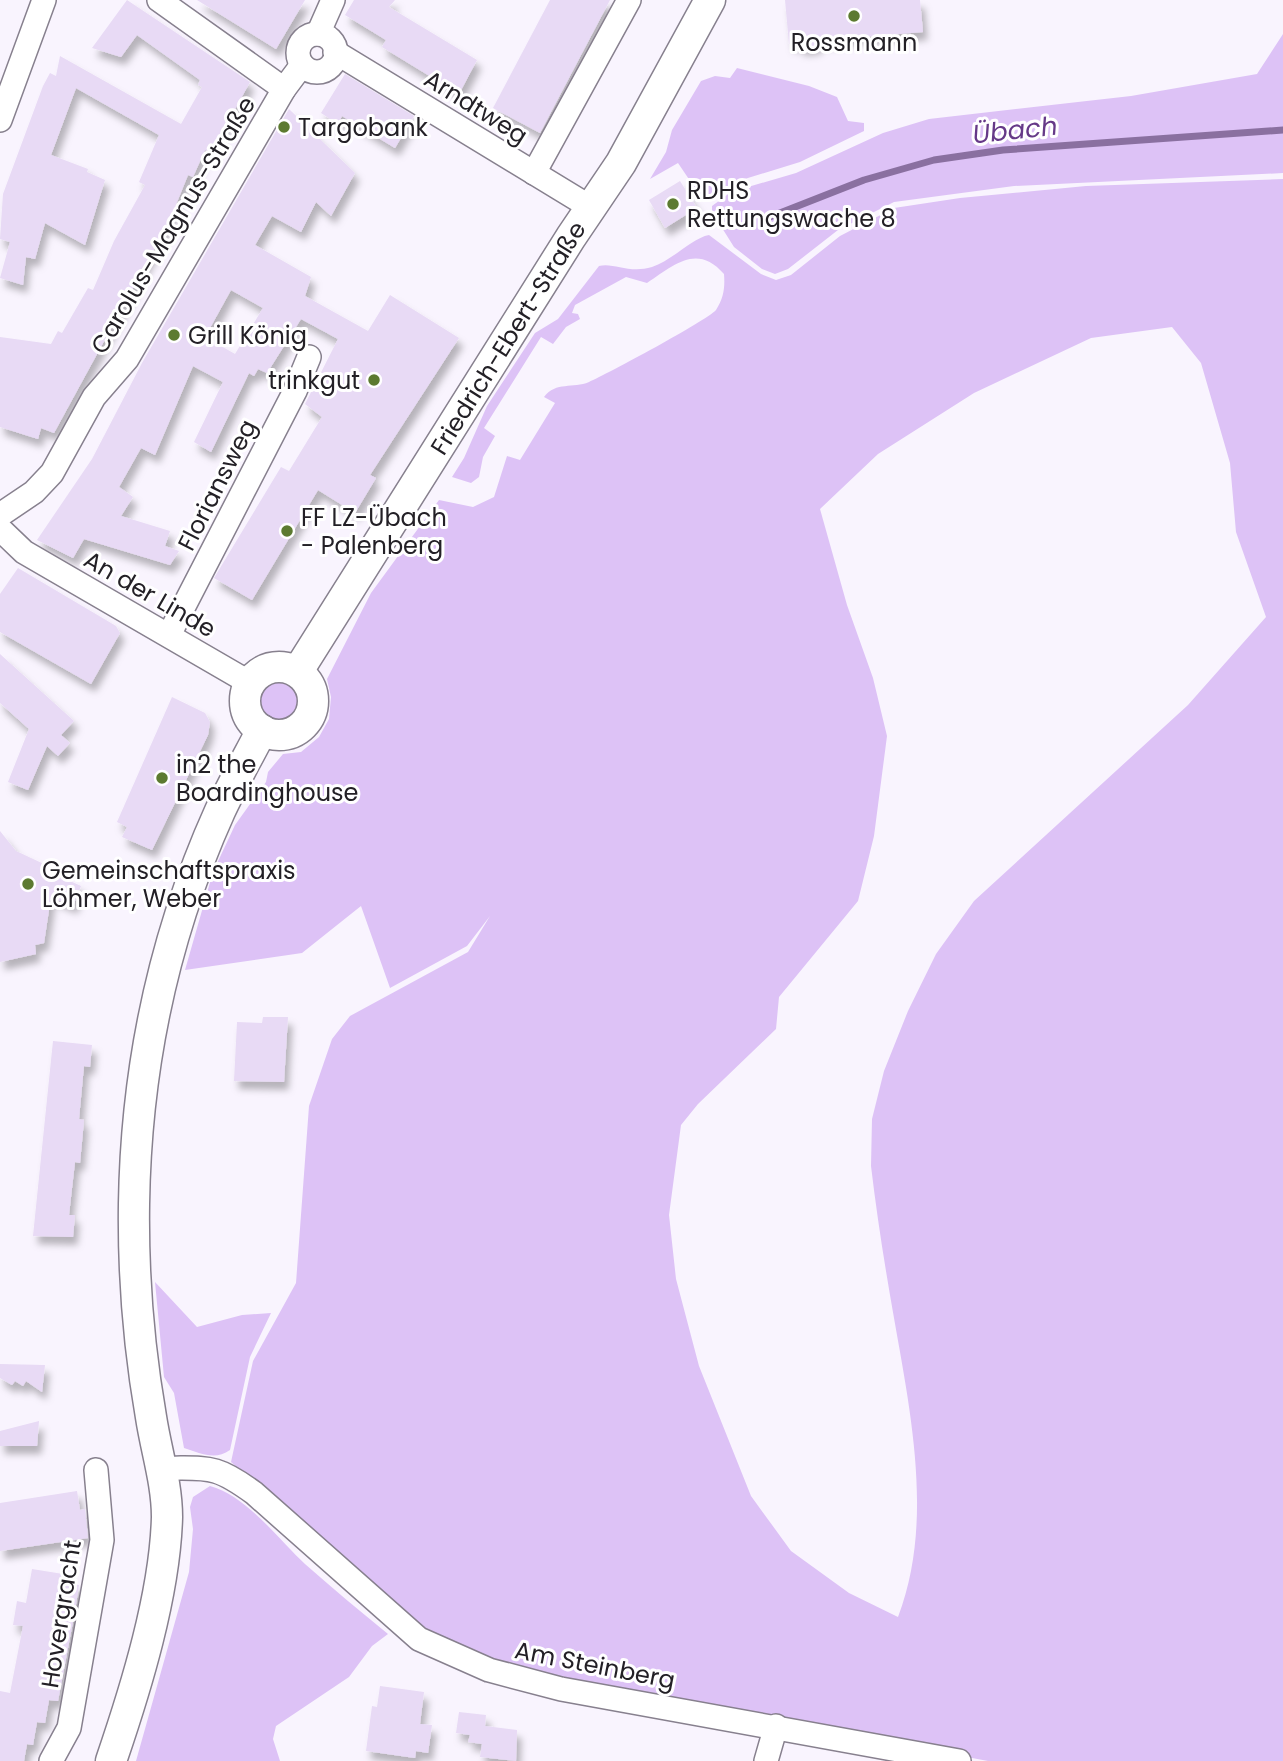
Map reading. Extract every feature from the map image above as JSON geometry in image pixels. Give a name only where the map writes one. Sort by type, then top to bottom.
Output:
[{"type":"main road","name":"Friedrich-Ebert-Straße","points":[[298,671],[590,207],[621,163],[710,0]]},
{"type":"main road","points":[[272,667],[298,671],[313,693],[309,719],[299,729],[287,734],[262,730],[251,721],[246,708],[250,682],[272,667]]},
{"type":"main road","points":[[111,1761],[127,1714],[164,1561],[167,1516],[142,1359],[135,1234],[136,1136],[144,1066],[172,938],[220,811],[262,730]]},
{"type":"street","points":[[0,120],[44,0]]},
{"type":"street","points":[[159,0],[284,89]]},
{"type":"street","name":"Carolus-Magnus-Straße","points":[[0,515],[33,492],[52,473],[94,397],[127,359],[284,89],[302,65],[298,53],[301,44],[309,36],[318,34],[333,0]]},
{"type":"street","points":[[534,173],[629,0]]},
{"type":"street","points":[[302,65],[310,70],[325,70],[333,62],[335,52],[329,39],[318,34]]},
{"type":"street","name":"Arndtweg","points":[[335,52],[590,207]]},
{"type":"street","name":"Floriansweg","points":[[169,635],[295,391],[309,357]]},
{"type":"street","name":"An der Linde","points":[[0,529],[24,552],[250,682]]},
{"type":"street","name":"Am Steinberg","points":[[160,1468],[210,1469],[226,1473],[261,1500],[419,1639],[458,1658],[561,1689],[959,1761]]},
{"type":"street","name":"Hovergracht","points":[[51,1761],[69,1728],[102,1540],[96,1470]]},
{"type":"street","points":[[766,1761],[776,1726]]},
{"type":"shaded area","points":[[1283,34],[1283,173],[1014,186],[894,202],[838,230],[788,269],[775,274],[762,269],[734,247],[712,212],[712,206],[731,192],[796,173],[883,133],[929,119],[1131,96],[1257,74]]},
{"type":"shaded area","points":[[737,68],[809,86],[837,97],[848,121],[864,123],[864,131],[800,162],[735,182],[703,200],[678,163],[650,179],[666,152],[672,130],[701,81],[715,76],[730,78]]},
{"type":"shaded area","points":[[1283,179],[1283,1761],[988,1761],[560,1680],[495,1662],[436,1637],[402,1614],[231,1462],[253,1361],[296,1283],[309,1106],[332,1039],[350,1016],[468,952],[490,916],[467,946],[390,988],[361,906],[302,953],[185,970],[213,872],[235,825],[266,782],[268,772],[283,754],[301,752],[319,737],[329,719],[331,697],[327,679],[371,593],[439,500],[473,507],[494,497],[507,456],[520,460],[555,403],[544,397],[549,392],[559,387],[589,382],[634,359],[708,316],[716,310],[721,301],[724,274],[714,265],[695,258],[676,264],[647,283],[626,277],[575,305],[572,313],[578,314],[580,319],[566,327],[553,344],[541,337],[484,428],[495,436],[483,457],[479,477],[471,483],[452,477],[464,458],[487,406],[535,333],[558,319],[599,266],[636,269],[652,267],[709,235],[761,274],[776,280],[791,275],[840,236],[894,208],[960,198],[1086,186]],"holes":[[[1172,327],[1201,363],[1230,463],[1236,532],[1266,617],[1188,705],[974,901],[936,954],[908,1011],[884,1071],[872,1119],[873,1185],[907,1392],[916,1469],[915,1544],[909,1581],[898,1617],[849,1593],[791,1551],[751,1496],[699,1366],[676,1279],[669,1215],[681,1125],[698,1104],[776,1029],[779,997],[858,901],[874,836],[887,736],[873,678],[847,605],[820,509],[878,454],[974,393],[1091,338]]]},
{"type":"shaded area","points":[[279,681],[295,687],[301,703],[295,719],[279,725],[263,719],[257,703],[263,687]]},
{"type":"shaded area","points":[[155,1282],[197,1327],[242,1315],[271,1313],[250,1357],[230,1450],[219,1455],[207,1455],[184,1448],[174,1393],[164,1377]]},
{"type":"shaded area","points":[[210,1486],[224,1491],[249,1508],[305,1564],[388,1634],[372,1646],[349,1677],[276,1726],[273,1739],[280,1761],[136,1761],[189,1572],[193,1529],[190,1507],[193,1497]]},
{"type":"building","points":[[127,0],[250,82],[211,153],[205,150],[193,177],[188,175],[169,222],[54,433],[41,428],[38,439],[0,427],[0,337],[51,344],[58,331],[62,333],[88,288],[93,290],[114,241],[145,185],[139,182],[159,135],[76,88],[51,155],[88,169],[87,172],[105,180],[85,245],[45,223],[35,259],[26,257],[23,285],[0,278],[10,242],[0,239],[3,194],[43,86],[50,73],[56,76],[60,56],[181,124],[202,87],[198,85],[200,80],[137,35],[121,57],[92,48]]},
{"type":"building","points":[[197,0],[305,0],[276,49]]},
{"type":"building","points":[[354,0],[395,0],[389,7],[477,60],[459,94],[382,47],[386,40],[345,15]]},
{"type":"building","points":[[550,0],[610,0],[540,133],[493,108]]},
{"type":"building","name":"Rossmann","points":[[785,0],[920,0],[923,32],[817,41],[817,46],[800,48],[799,43],[789,44]]},
{"type":"building","points":[[345,74],[414,116],[395,148],[342,116],[338,124],[321,113]]},
{"type":"building","points":[[289,109],[355,173],[331,216],[316,202],[301,232],[272,216],[255,245],[311,277],[305,296],[368,331],[390,295],[459,338],[370,475],[376,478],[355,513],[318,490],[252,600],[214,578],[281,467],[289,471],[322,417],[305,404],[338,339],[301,319],[267,373],[258,369],[254,376],[249,373],[211,452],[194,442],[223,382],[193,366],[155,455],[141,448],[119,487],[133,497],[121,516],[170,531],[165,546],[179,551],[170,565],[84,539],[73,558],[37,540],[92,459],[142,363]],"holes":[[[231,290],[263,308],[235,354],[205,337]]]},
{"type":"building","name":"RDHS Rettungswache 8","points":[[680,181],[697,208],[665,228],[649,200]]},
{"type":"building","points":[[18,568],[116,626],[120,633],[91,684],[0,632],[0,594]]},
{"type":"building","points":[[0,654],[74,721],[61,735],[70,743],[58,756],[47,746],[28,790],[8,782],[29,729],[0,703]]},
{"type":"building","name":"in2 the Boardinghouse","points":[[172,697],[205,713],[210,722],[208,735],[152,850],[122,837],[127,827],[117,822]]},
{"type":"building","points":[[0,831],[16,851],[61,872],[59,876],[81,886],[73,906],[51,897],[44,943],[35,945],[36,954],[0,962]]},
{"type":"building","points":[[263,1017],[288,1017],[284,1082],[234,1081],[237,1022],[262,1023]]},
{"type":"building","points":[[53,1041],[92,1045],[90,1067],[84,1066],[79,1119],[84,1120],[80,1163],[75,1162],[69,1215],[75,1215],[73,1237],[33,1236]]},
{"type":"building","points":[[0,1364],[45,1365],[42,1392],[26,1381],[23,1386],[15,1381],[12,1385],[0,1378]]},
{"type":"building","points":[[39,1421],[37,1446],[0,1446],[0,1431]]},
{"type":"building","points":[[77,1491],[80,1510],[85,1509],[88,1538],[0,1551],[0,1503]]},
{"type":"building","points":[[32,1569],[63,1574],[61,1582],[79,1585],[75,1611],[58,1701],[49,1700],[45,1723],[37,1722],[33,1745],[27,1744],[24,1761],[0,1761],[0,1691],[10,1693],[23,1626],[13,1625],[17,1601],[26,1603]]},
{"type":"building","points":[[380,1686],[424,1692],[420,1724],[432,1725],[428,1753],[416,1751],[415,1758],[366,1751],[372,1706],[377,1707]]},
{"type":"building","points":[[459,1712],[486,1715],[485,1726],[517,1730],[516,1761],[480,1757],[482,1744],[468,1742],[470,1735],[456,1733]]},
{"type":"waterway","name":"Übach","points":[[762,220],[864,180],[934,160],[1003,150],[1283,130]]},
{"type":"place","name":"Rossmann","points":[[854,16]]},
{"type":"place","name":"Targobank","points":[[284,127]]},
{"type":"place","name":"RDHS Rettungswache 8","points":[[673,204]]},
{"type":"place","name":"Grill König","points":[[174,335]]},
{"type":"place","name":"trinkgut","points":[[374,380]]},
{"type":"place","name":"FF LZ-Übach - Palenberg","points":[[287,531]]},
{"type":"place","name":"in2 the Boardinghouse","points":[[162,778]]},
{"type":"place","name":"Gemeinschaftspraxis Löhmer, Weber","points":[[28,884]]}]
